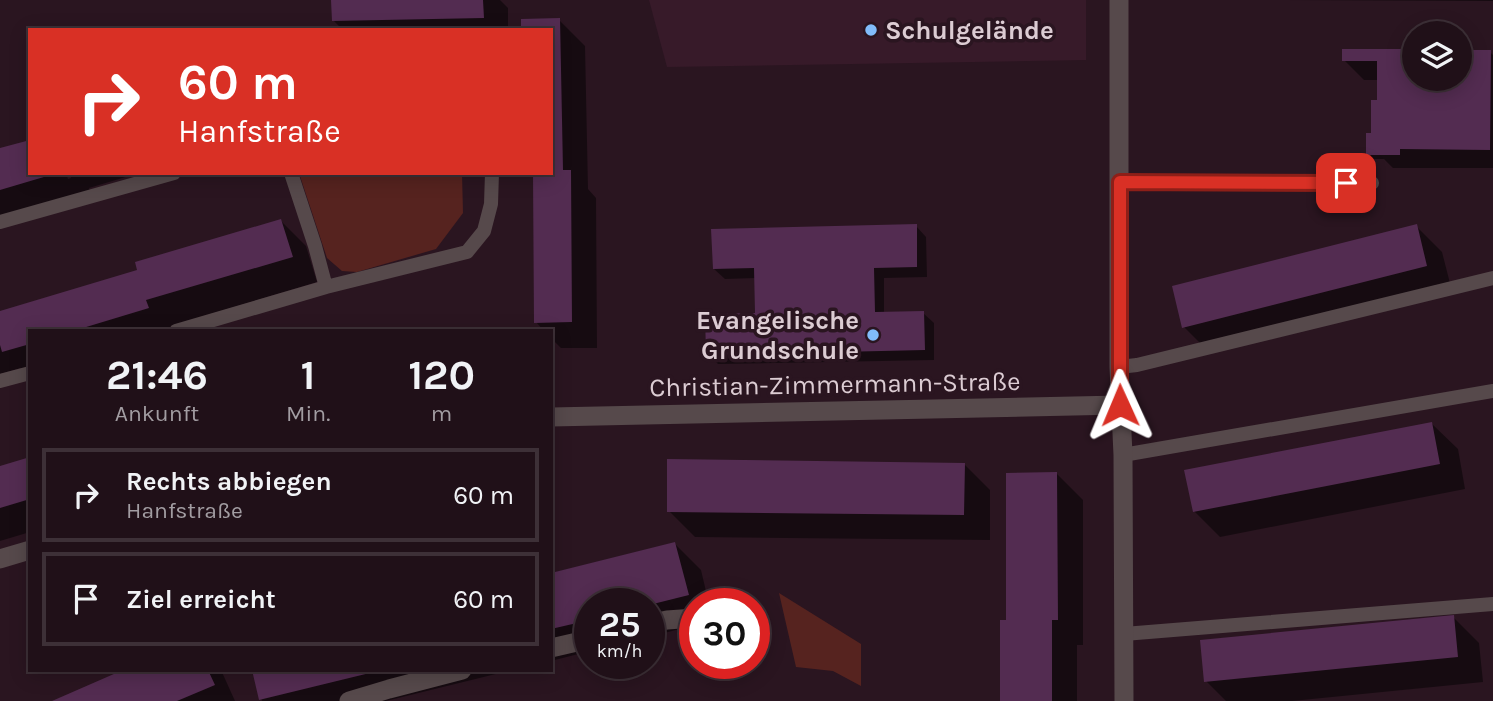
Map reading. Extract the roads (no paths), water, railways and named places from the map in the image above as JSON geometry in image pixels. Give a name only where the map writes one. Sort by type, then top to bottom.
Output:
[{"type":"street","points":[[1119,0],[1119,367],[1123,455],[1124,701]]},
{"type":"street","name":"Christian-Zimmermann-Straße","points":[[553,417],[1120,405]]},
{"type":"street","points":[[0,559],[28,551]]},
{"type":"street","points":[[553,648],[574,643]]},
{"type":"street","points":[[349,701],[454,672]]},
{"type":"lane","points":[[0,222],[167,175]]},
{"type":"lane","points":[[292,175],[326,287]]},
{"type":"lane","points":[[183,329],[326,287],[467,252],[484,231],[491,204],[492,175]]},
{"type":"lane","points":[[1120,182],[1372,183]]},
{"type":"lane","points":[[1119,367],[1137,365],[1493,278]]},
{"type":"lane","points":[[0,381],[28,374]]},
{"type":"lane","points":[[1123,455],[1493,391]]},
{"type":"lane","points":[[1124,634],[1493,604]]},
{"type":"place","name":"Schulgelände","points":[[871,30]]},
{"type":"place","name":"Evangelische Grundschule","points":[[873,335]]}]
